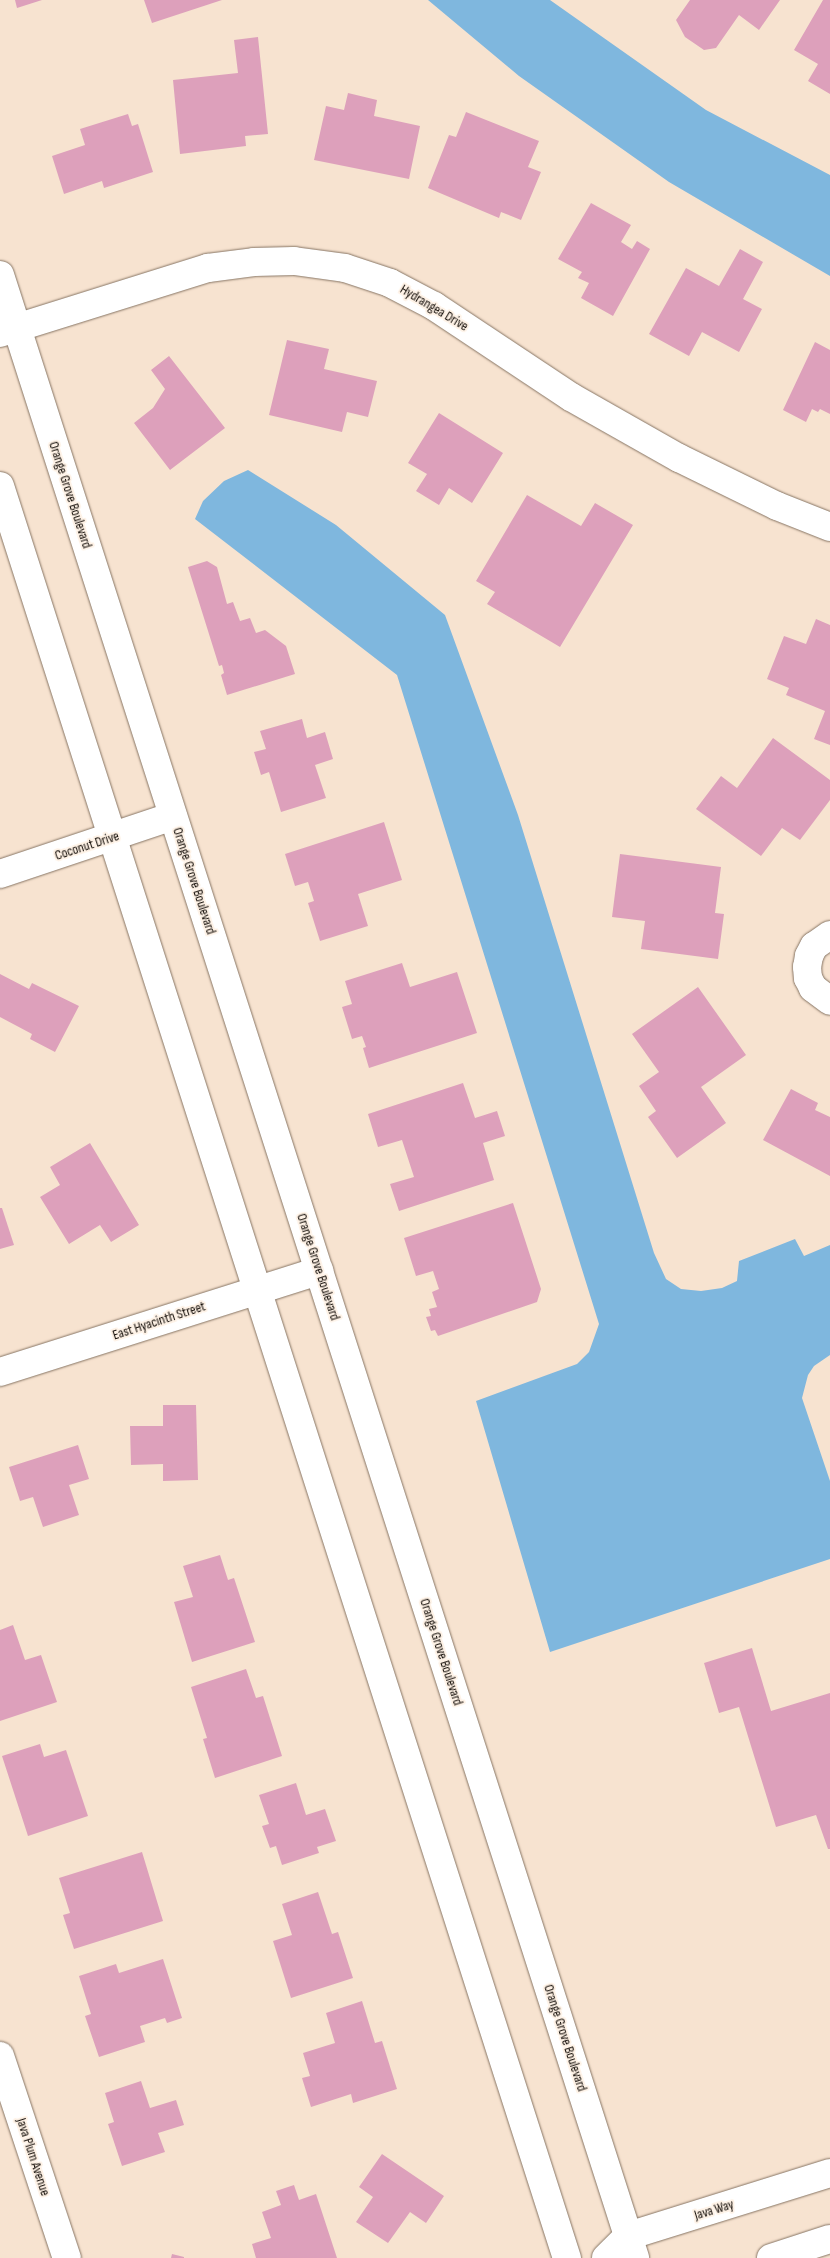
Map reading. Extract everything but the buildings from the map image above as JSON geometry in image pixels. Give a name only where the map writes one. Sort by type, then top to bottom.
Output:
[{"type":"street","name":"Hydrangea Drive","points":[[8,330],[208,268],[254,262],[294,261],[345,268],[390,283],[434,306],[571,397],[679,458],[778,506],[830,527]]},
{"type":"street","name":"Orange Grove Boulevard","points":[[0,276],[8,330],[173,816],[632,2247]]},
{"type":"street","points":[[0,486],[567,2258]]},
{"type":"street","name":"Coconut Drive","points":[[0,874],[113,838],[173,816]]},
{"type":"street","points":[[830,935],[814,946],[809,956],[807,967],[808,978],[813,988],[821,996],[830,1000]]},
{"type":"street","name":"East Hyacinth Street","points":[[0,1372],[319,1271]]},
{"type":"street","name":"Java Plum Avenue","points":[[0,2056],[66,2258]]},
{"type":"street","name":"Java Way","points":[[606,2258],[830,2173]]},
{"type":"street","points":[[771,2258],[830,2239]]},
{"type":"water","points":[[428,0],[550,0],[706,110],[830,175],[830,276],[669,182],[519,76]]},
{"type":"water","points":[[248,470],[336,525],[445,615],[518,815],[654,1253],[666,1279],[681,1289],[701,1291],[722,1288],[737,1281],[739,1261],[795,1239],[804,1256],[830,1245],[830,1355],[814,1366],[808,1375],[802,1398],[830,1481],[830,1559],[550,1652],[476,1401],[577,1364],[589,1352],[599,1324],[397,675],[195,519],[203,501],[224,481]]}]
